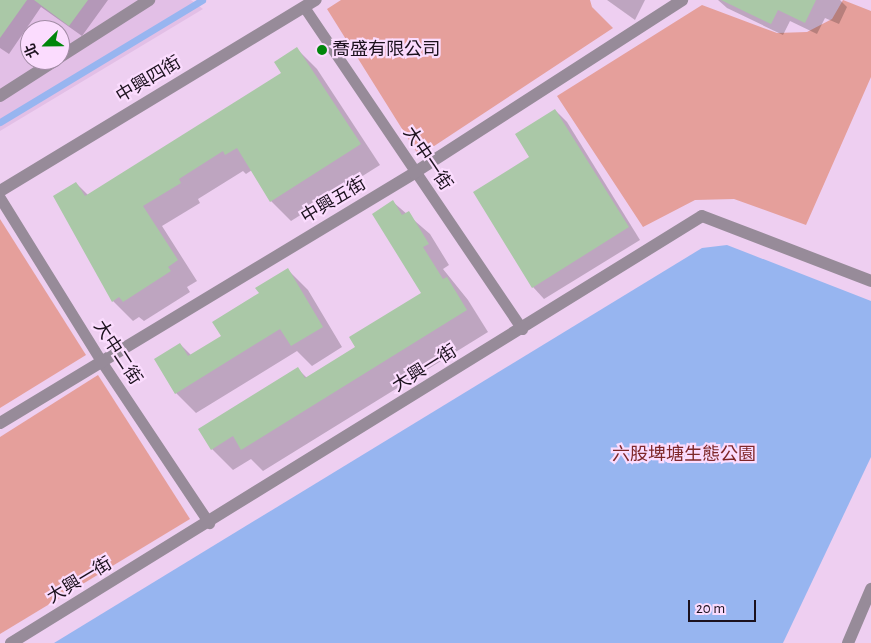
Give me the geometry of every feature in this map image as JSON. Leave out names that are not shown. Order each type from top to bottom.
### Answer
[{"type":"street","points":[[70,51],[148,0]]},
{"type":"street","name":"中興四街","points":[[0,191],[316,0]]},
{"type":"street","name":"中興五街","points":[[0,423],[414,173],[682,0]]},
{"type":"street","points":[[0,96],[40,70]]},
{"type":"street","name":"大興一街","points":[[11,643],[210,523],[702,216],[871,280]]},
{"type":"street","points":[[848,643],[871,589]]},
{"type":"lane","name":"大中一街","points":[[304,7],[414,173],[522,329]]},
{"type":"lane","name":"大中二街","points":[[0,198],[101,361],[210,523]]},
{"type":"shaded area","points":[[0,0],[191,0],[203,9],[0,131]]},
{"type":"shaded area","points":[[341,0],[590,0],[592,7],[613,28],[419,156],[327,9]]},
{"type":"shaded area","points":[[843,0],[871,11],[871,77],[806,225],[734,199],[695,200],[643,227],[557,96],[702,5],[777,33],[807,32],[832,19]]},
{"type":"shaded area","points":[[0,219],[86,355],[0,408]]},
{"type":"shaded area","points":[[98,375],[190,519],[0,634],[0,437]]},
{"type":"water","name":"六股埤塘生態公園","points":[[727,245],[871,301],[871,457],[783,643],[54,643],[702,248]]},
{"type":"building","points":[[0,0],[27,0],[0,38]]},
{"type":"building","points":[[34,0],[88,0],[70,25],[70,20],[61,20]]},
{"type":"building","points":[[721,0],[816,0],[805,23],[778,10],[771,24]]},
{"type":"building","points":[[297,47],[361,144],[270,202],[237,148],[225,155],[223,151],[179,179],[181,183],[143,206],[178,260],[168,267],[171,271],[123,302],[119,297],[112,302],[53,196],[76,182],[85,196],[281,73],[274,62]]},
{"type":"building","points":[[555,109],[629,227],[532,288],[473,192],[529,157],[515,134]]},
{"type":"building","points":[[393,200],[402,215],[409,211],[429,244],[423,247],[443,279],[447,277],[467,310],[241,450],[233,436],[211,450],[198,429],[298,367],[305,378],[355,347],[349,337],[421,293],[372,214]]},
{"type":"building","points":[[288,268],[323,327],[291,346],[280,329],[175,394],[154,359],[180,343],[188,356],[221,336],[212,322],[259,293],[255,288]]},
{"type":"waterway","points":[[0,122],[202,0]]},
{"type":"place","name":"喬盛有限公司","points":[[322,50]]}]
